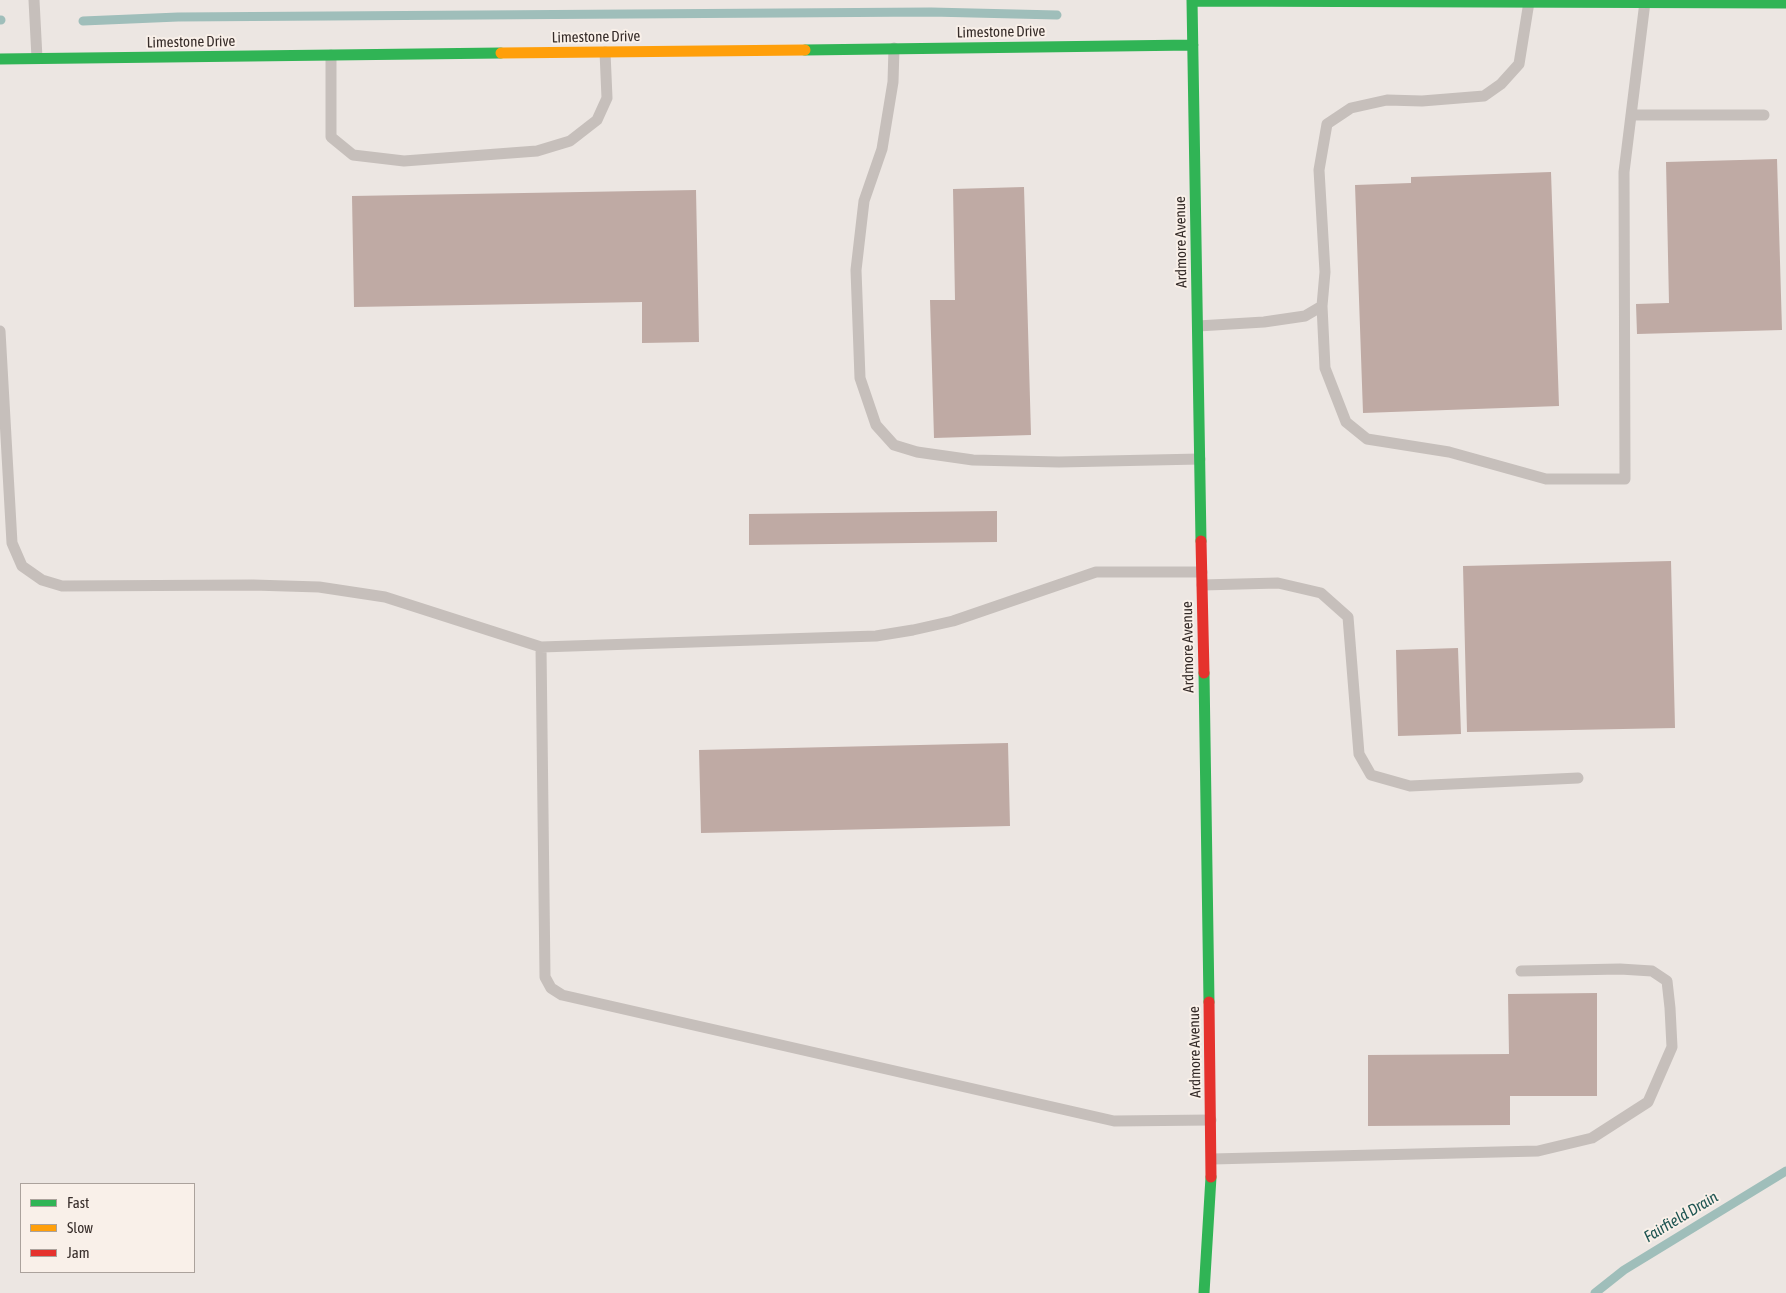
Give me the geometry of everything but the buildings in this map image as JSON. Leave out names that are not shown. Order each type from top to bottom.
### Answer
[{"type":"street","points":[[1192,1],[1786,3]]},
{"type":"street","name":"Ardmore Avenue","points":[[1192,1],[1212,1159],[1204,1293]]},
{"type":"street","name":"Limestone Drive","points":[[0,59],[1193,45]]},
{"type":"lane","points":[[34,0],[36,58]]},
{"type":"lane","points":[[1529,2],[1519,64],[1501,84],[1484,96],[1422,101],[1387,100],[1351,108],[1327,124],[1319,170],[1324,272],[1322,306],[1325,368],[1346,422],[1367,439],[1449,452],[1546,479],[1625,479],[1624,172],[1646,2]]},
{"type":"lane","points":[[894,48],[893,82],[882,149],[864,201],[856,270],[860,378],[876,425],[894,445],[916,452],[973,460],[1059,462],[1200,459]]},
{"type":"lane","points":[[331,55],[331,137],[353,155],[404,161],[537,151],[570,141],[598,120],[607,98],[605,52]]},
{"type":"lane","points":[[1632,115],[1764,115]]},
{"type":"lane","points":[[1198,326],[1264,322],[1305,316],[1322,306]]},
{"type":"lane","points":[[0,332],[12,543],[22,566],[42,580],[62,586],[253,584],[319,587],[385,596],[541,646],[876,636],[953,621],[1096,572],[1202,572]]},
{"type":"lane","points":[[1202,585],[1278,582],[1322,592],[1348,617],[1359,754],[1371,775],[1410,786],[1578,778]]},
{"type":"lane","points":[[541,646],[545,977],[551,988],[562,995],[1114,1121],[1211,1120]]},
{"type":"lane","points":[[1212,1159],[1538,1151],[1592,1138],[1648,1102],[1672,1047],[1667,981],[1652,971],[1620,969],[1521,971]]},
{"type":"waterway","points":[[83,21],[178,17],[931,12],[1057,15]]},
{"type":"waterway","name":"Fairfield Drain","points":[[1595,1293],[1624,1270],[1786,1171]]},
{"type":"traffic: fast","points":[[1192,0],[1201,541]]},
{"type":"traffic: fast","points":[[1192,1],[1786,3]]},
{"type":"traffic: fast","points":[[805,50],[1193,45]]},
{"type":"traffic: fast","points":[[0,59],[501,53]]},
{"type":"traffic: fast","points":[[1204,673],[1209,1002]]},
{"type":"traffic: fast","points":[[1204,1293],[1211,1177]]},
{"type":"traffic: slow","points":[[501,53],[805,50]]},
{"type":"traffic: jam","points":[[1201,541],[1204,673]]},
{"type":"traffic: jam","points":[[1209,1002],[1211,1177]]}]
